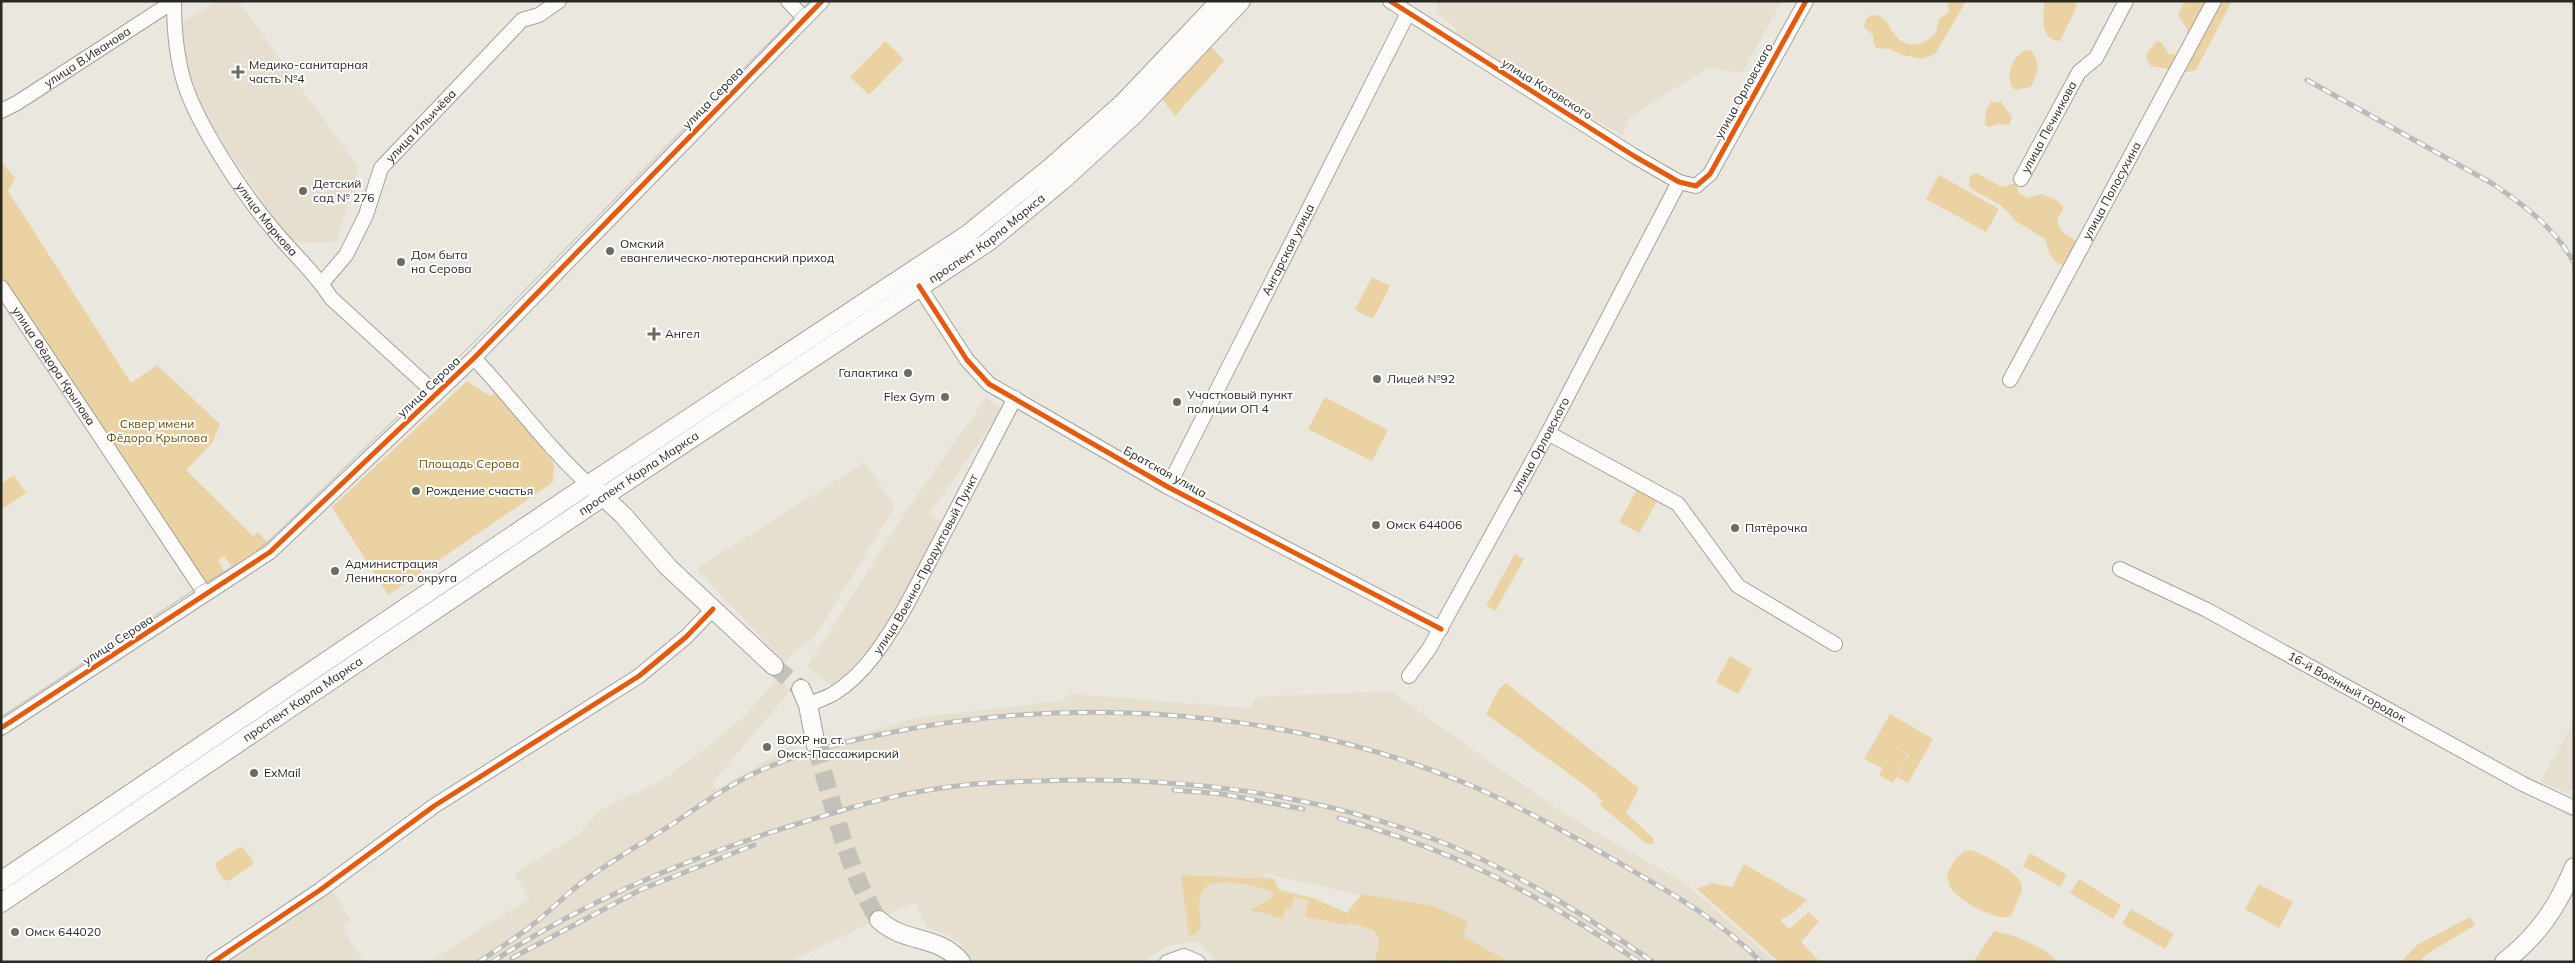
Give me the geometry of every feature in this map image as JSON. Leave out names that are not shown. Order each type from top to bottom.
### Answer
[{"type":"main road","name":"проспект Карла Маркса","points":[[1,903],[590,485],[928,261],[1003,208],[1130,96],[1220,1]]},
{"type":"main road","name":"проспект Карла Маркса","points":[[8,876],[603,497],[988,242],[1062,180],[1158,91],[1241,1]]},
{"type":"main road","points":[[590,485],[623,515],[668,567],[774,666]]},
{"type":"main road","points":[[804,697],[816,746]]},
{"type":"main road","points":[[2504,962],[2525,945],[2548,919],[2574,867]]},
{"type":"main road","points":[[8,876],[26,887]]},
{"type":"main road","points":[[879,920],[890,930],[944,947],[962,962]]},
{"type":"street","name":"улица Маркова","points":[[174,1],[174,31],[185,85],[196,109],[229,168],[270,226],[322,284],[331,298],[436,394]]},
{"type":"street","name":"улица В.Иванова","points":[[1,111],[17,103],[174,1]]},
{"type":"street","name":"улица Ильичёва","points":[[322,284],[346,255],[366,215],[381,168],[522,20],[539,15],[558,1]]},
{"type":"street","points":[[788,1],[805,19]]},
{"type":"street","name":"улица Серова","points":[[1,728],[270,552],[474,358],[822,1]]},
{"type":"street","name":"улица Котовского","points":[[1390,1],[1678,182],[1696,186]]},
{"type":"street","name":"улица Орловского","points":[[1696,186],[1710,174],[1806,1]]},
{"type":"street","name":"улица Печникова","points":[[2021,179],[2079,72],[2096,58],[2126,1]]},
{"type":"street","name":"улица Полосухина","points":[[2010,380],[2214,1]]},
{"type":"street","name":"Ангарская улица","points":[[1168,487],[1408,12]]},
{"type":"street","name":"улица Орловского","points":[[1409,676],[1429,649],[1548,433],[1678,182]]},
{"type":"street","name":"Братская улица","points":[[919,286],[980,376],[989,384],[1168,487],[1440,629]]},
{"type":"street","name":"улица Фёдора Крылова","points":[[1,287],[205,594]]},
{"type":"street","points":[[474,358],[509,395],[573,470],[590,485]]},
{"type":"street","name":"улица Военно-Продуктовый Пункт","points":[[804,697],[833,694],[847,684],[872,658],[910,598],[1015,398]]},
{"type":"street","points":[[1548,433],[1678,504],[1738,586],[1835,644]]},
{"type":"street","name":"16-й Военный городок","points":[[2120,569],[2207,610],[2523,784],[2574,808]]},
{"type":"street","points":[[213,962],[320,890],[434,806],[639,676],[686,637],[713,609]]},
{"type":"street","points":[[1167,962],[1184,956],[1197,961]]},
{"type":"shaded area","points":[[217,1],[238,1],[359,168],[336,242],[301,243],[288,238],[226,148],[191,90],[178,25]]},
{"type":"shaded area","points":[[1438,1],[1782,1],[1742,73],[1709,67],[1630,117],[1622,135],[1597,120],[1595,122],[1454,33],[1456,28],[1436,12]]},
{"type":"shaded area","points":[[986,398],[1002,409],[929,514],[944,524],[880,640],[834,688],[807,667],[907,510]]},
{"type":"shaded area","points":[[865,462],[895,507],[816,635],[784,661],[696,569]]},
{"type":"shaded area","points":[[777,679],[791,690],[712,783],[716,790],[793,745],[798,753],[915,718],[1061,701],[1070,694],[1249,708],[1257,697],[1390,691],[1564,814],[1685,883],[1775,962],[1218,962],[1198,941],[1166,946],[1143,962],[973,962],[961,945],[948,935],[927,927],[915,903],[892,912],[789,962],[429,962],[529,899],[515,874],[580,833],[599,811],[664,779],[746,715]],"holes":[[[1262,873],[1361,895],[1347,913],[1313,898],[1279,890],[1274,879]]]},
{"type":"shaded area","points":[[2574,722],[2574,786],[2569,794],[2540,782]]},
{"type":"shaded area","points":[[331,888],[351,920],[344,926],[344,931],[364,962],[220,962]]},
{"type":"green space","points":[[1949,1],[1966,1],[1935,54],[1922,59],[1902,55],[1890,49],[1876,48],[1873,42],[1873,35],[1864,27],[1866,19],[1872,15],[1878,16],[1886,21],[1900,40],[1909,44],[1919,44],[1928,40],[1936,33],[1939,19],[1950,12],[1947,6]]},
{"type":"green space","points":[[2044,1],[2075,1],[2077,6],[2060,41],[2049,37],[2044,27]]},
{"type":"green space","points":[[2185,1],[2232,1],[2196,70],[2187,72],[2151,66],[2146,58],[2147,53],[2157,41],[2161,42],[2169,54],[2182,55],[2188,31],[2178,14]]},
{"type":"green space","points":[[885,41],[904,59],[869,95],[850,77]]},
{"type":"green space","points":[[1208,43],[1224,61],[1175,116],[1159,95]]},
{"type":"green space","points":[[2025,50],[2030,50],[2034,55],[2037,68],[2031,87],[2016,90],[2010,82],[2011,66]]},
{"type":"green space","points":[[1991,102],[2001,102],[2012,117],[2009,125],[1999,124],[1989,127],[1985,125],[1986,109]]},
{"type":"green space","name":"Сквер имени Фёдора Крылова","points":[[1,161],[15,178],[8,191],[131,383],[157,365],[220,424],[212,443],[186,470],[253,536],[258,532],[268,543],[233,568],[224,556],[218,560],[225,573],[208,584],[202,581],[1,283]]},
{"type":"green space","points":[[1976,173],[2002,187],[2016,183],[2019,193],[2027,198],[2041,194],[2055,199],[2063,206],[2063,211],[2057,218],[2059,225],[2061,230],[2073,238],[2078,245],[2071,260],[2063,265],[2056,261],[2049,251],[2045,239],[2016,221],[2002,206],[1972,189],[1969,185],[1970,176]]},
{"type":"green space","points":[[1939,175],[1999,209],[1986,232],[1926,199]]},
{"type":"green space","points":[[1372,277],[1390,286],[1373,319],[1355,310]]},
{"type":"green space","name":"Площадь Серова","points":[[467,381],[490,396],[496,393],[554,463],[553,482],[388,595],[332,507]]},
{"type":"green space","points":[[1325,397],[1388,430],[1372,461],[1308,429]]},
{"type":"green space","points":[[14,475],[26,493],[1,510],[1,484]]},
{"type":"green space","points":[[1639,486],[1659,498],[1639,533],[1619,522]]},
{"type":"green space","points":[[1515,554],[1524,559],[1495,611],[1486,606]]},
{"type":"green space","points":[[1730,656],[1752,669],[1738,694],[1716,682]]},
{"type":"green space","points":[[1506,683],[1639,788],[1626,813],[1653,838],[1654,844],[1647,844],[1600,805],[1603,801],[1596,796],[1597,794],[1486,714],[1499,689]]},
{"type":"green space","points":[[1890,714],[1933,739],[1908,783],[1897,777],[1909,755],[1895,746],[1908,756],[1893,783],[1879,775],[1894,748],[1882,768],[1864,759]]},
{"type":"green space","points":[[240,847],[243,848],[253,861],[252,865],[228,881],[224,880],[215,866],[216,863]]},
{"type":"green space","points":[[1971,850],[1984,855],[2009,870],[2020,881],[2022,889],[2011,916],[1997,916],[1978,909],[1961,898],[1950,887],[1947,875],[1954,862],[1962,853]]},
{"type":"green space","points":[[2030,853],[2067,875],[2060,887],[2023,866]]},
{"type":"green space","points":[[1744,864],[1807,900],[1792,914],[1780,920],[1789,929],[1809,912],[1819,921],[1801,942],[1820,962],[1779,962],[1697,889],[1712,883],[1732,887]]},
{"type":"green space","points":[[1181,875],[1274,879],[1279,890],[1313,898],[1347,913],[1362,894],[1434,906],[1468,922],[1463,936],[1504,959],[1503,962],[1459,962],[1453,959],[1445,962],[1374,962],[1379,938],[1373,930],[1349,923],[1348,926],[1305,916],[1309,901],[1294,897],[1291,909],[1285,908],[1283,919],[1251,910],[1272,897],[1273,892],[1258,887],[1225,882],[1215,883],[1203,890],[1199,904],[1201,928],[1196,934],[1189,935]]},
{"type":"green space","points":[[2079,879],[2121,905],[2113,919],[2070,893]]},
{"type":"green space","points":[[2259,884],[2293,902],[2279,928],[2245,909]]},
{"type":"green space","points":[[2131,909],[2174,934],[2165,949],[2122,924]]},
{"type":"green space","points":[[2470,917],[2475,925],[2427,954],[2419,962],[2401,962],[2417,945]]},
{"type":"green space","points":[[1994,931],[2037,946],[2057,962],[1973,962]]},
{"type":"tunnel","points":[[774,666],[801,689]]},
{"type":"tunnel","points":[[816,746],[850,859],[868,902],[879,920]]},
{"type":"tram line","points":[[1,717],[200,586],[250,556],[271,539],[457,359],[810,1]]},
{"type":"railway","points":[[2307,80],[2493,184],[2528,209],[2549,229],[2574,263]]},
{"type":"railway","points":[[479,962],[525,931],[574,889],[604,867],[722,791],[743,779],[781,762],[857,740],[960,721],[1034,714],[1109,713],[1184,716],[1258,726],[1332,740],[1403,760],[1472,786],[1563,831],[1673,895],[1728,932],[1761,962]]},
{"type":"railway","points":[[492,962],[564,919],[640,882],[717,851],[831,814],[900,795],[948,787],[1000,782],[1093,780],[1198,785],[1250,792],[1354,813],[1404,829],[1454,847],[1506,871],[1581,914],[1653,962]]},
{"type":"railway","points":[[1174,790],[1222,794],[1303,809]]},
{"type":"railway","points":[[1339,818],[1420,845],[1495,877],[1532,895],[1639,962]]},
{"type":"railway","points":[[512,958],[642,889],[754,845]]},
{"type":"cycle path","points":[[1,728],[270,552],[474,358],[822,1]]},
{"type":"cycle path","points":[[1390,1],[1634,156],[1679,182],[1696,186],[1710,174],[1806,1]]},
{"type":"cycle path","points":[[919,286],[967,360],[989,384],[1168,487],[1441,629]]},
{"type":"cycle path","points":[[213,962],[320,890],[434,806],[639,676],[686,637],[713,609]]},
{"type":"place","name":"Медико-санитарная часть №4","points":[[238,72]]},
{"type":"place","name":"Детский сад № 276","points":[[303,191]]},
{"type":"place","name":"Омский евангелическо-лютеранский приход","points":[[610,251]]},
{"type":"place","name":"Дом быта на Серова","points":[[401,262]]},
{"type":"place","name":"Ангел","points":[[654,334]]},
{"type":"place","name":"Галактика","points":[[908,373]]},
{"type":"place","name":"Лицей №92","points":[[1377,379]]},
{"type":"place","name":"Flex Gym","points":[[945,397]]},
{"type":"place","name":"Участковый пункт полиции ОП 4","points":[[1177,402]]},
{"type":"place","name":"Рождение счастья","points":[[416,491]]},
{"type":"place","name":"Омск 644006","points":[[1376,525]]},
{"type":"place","name":"Пятёрочка","points":[[1735,528]]},
{"type":"place","name":"Администрация Ленинского округа","points":[[335,571]]},
{"type":"place","name":"ВОХР на ст. Омск-Пассажирский","points":[[767,747]]},
{"type":"place","name":"ExMail","points":[[254,773]]},
{"type":"place","name":"Омск 644020","points":[[15,932]]}]
